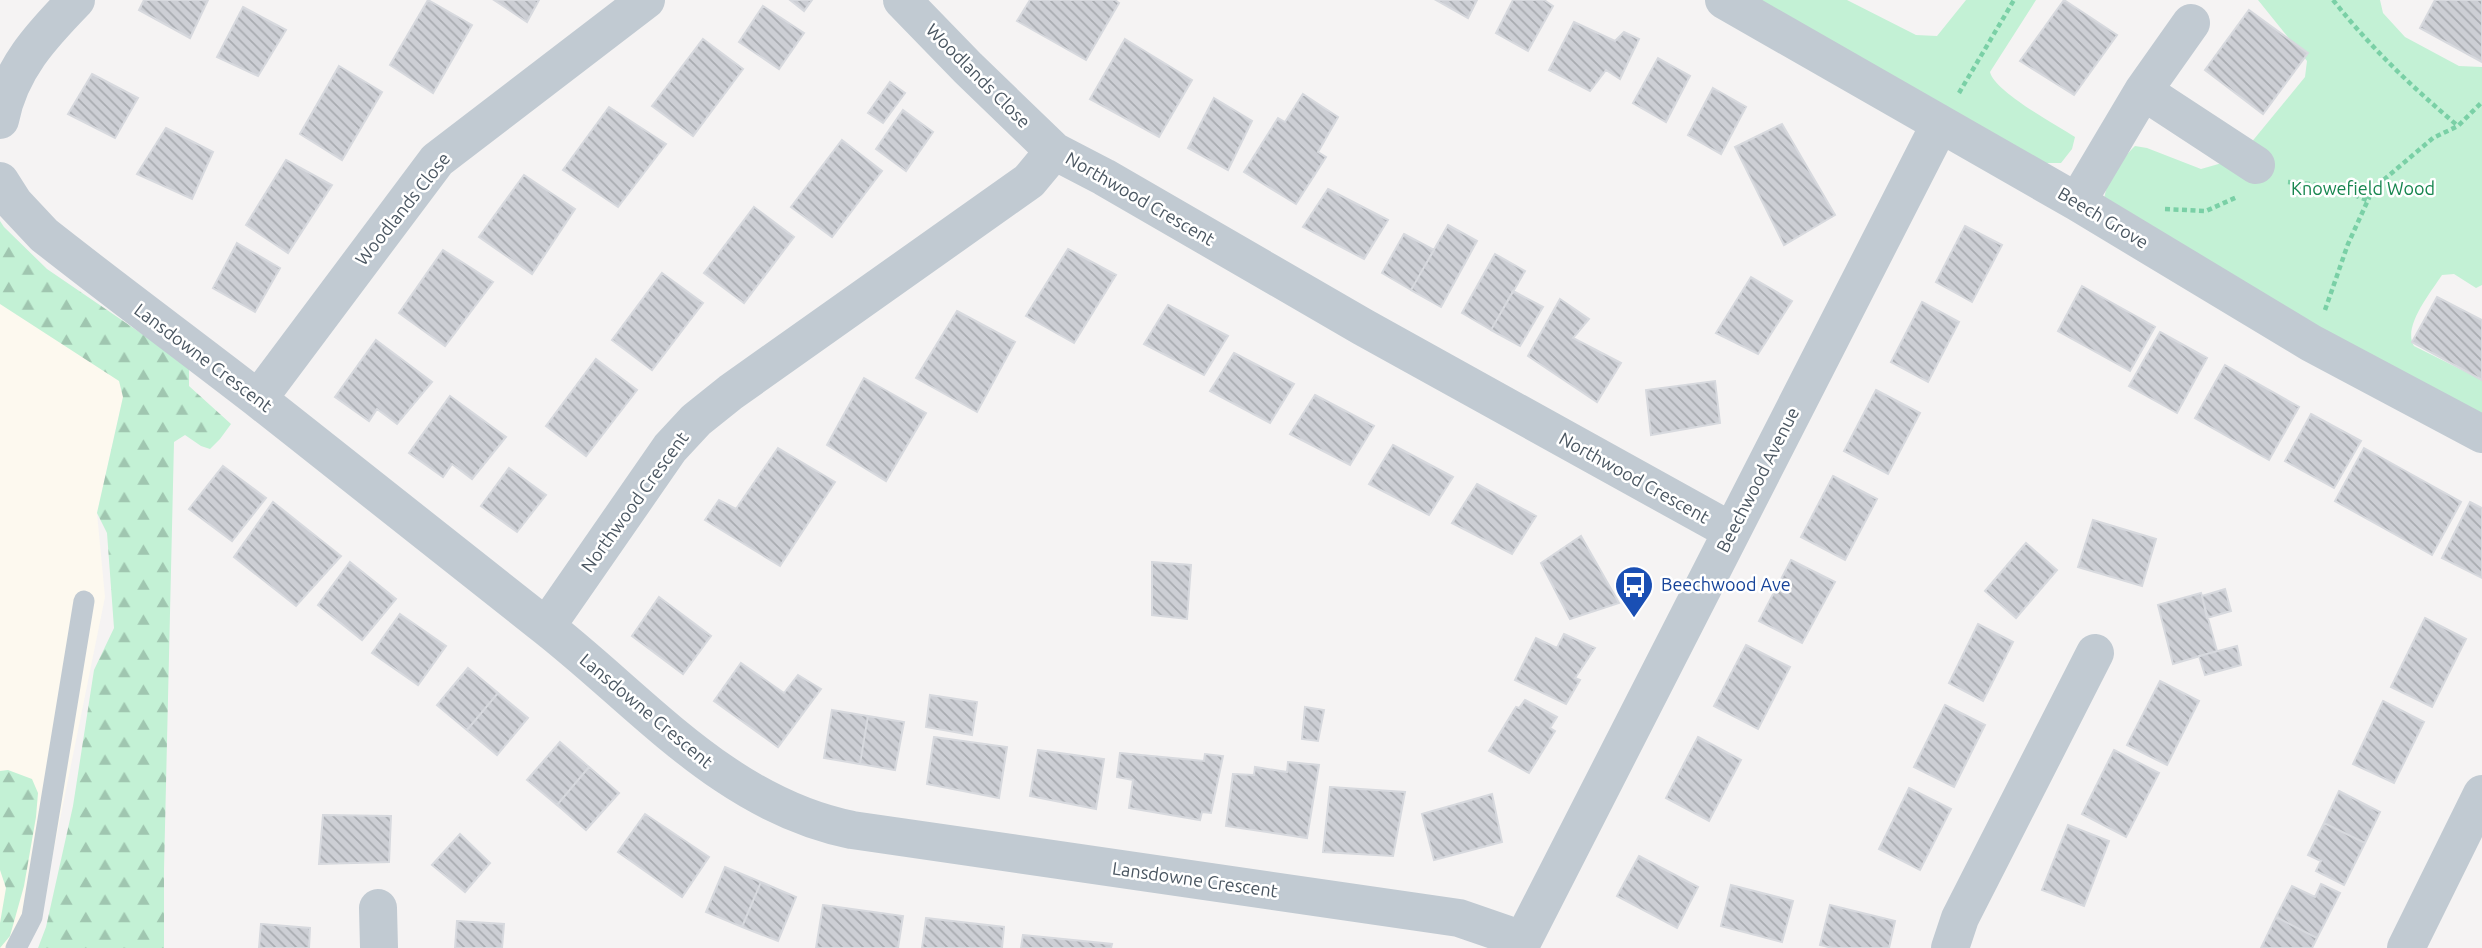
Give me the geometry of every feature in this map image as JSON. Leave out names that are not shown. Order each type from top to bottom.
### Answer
[{"type":"street","points":[[0,120],[5,96],[36,41],[75,0]]},
{"type":"street","name":"Woodlands Close","points":[[258,399],[437,160],[646,0]]},
{"type":"street","name":"Woodlands Close","points":[[902,0],[1054,151]]},
{"type":"street","name":"Beech Grove","points":[[1724,0],[2077,202],[2311,343],[2482,434]]},
{"type":"street","points":[[2077,202],[2143,91],[2191,23]]},
{"type":"street","points":[[2143,91],[2256,165]]},
{"type":"street","name":"Beechwood Avenue","points":[[1521,944],[1940,124]]},
{"type":"street","name":"Northwood Crescent","points":[[546,627],[670,448],[696,420],[731,392],[1029,181],[1054,151],[1363,327],[1731,531]]},
{"type":"street","name":"Lansdowne Crescent","points":[[0,181],[14,203],[44,235],[258,399],[546,627],[699,759],[758,796],[818,823],[1009,854],[1458,918],[1521,944]]},
{"type":"street","points":[[1951,948],[1960,918],[2095,653]]},
{"type":"street","points":[[2406,948],[2482,794]]},
{"type":"street","points":[[378,908],[379,948]]},
{"type":"lane","points":[[16,948],[32,917],[84,601]]},
{"type":"path","points":[[1940,124],[2014,0]]},
{"type":"path","points":[[2333,0],[2403,79],[2458,126]]},
{"type":"path","points":[[2311,343],[2372,189],[2433,138],[2458,126],[2482,102]]},
{"type":"shaded area","points":[[0,301],[120,381],[123,397],[97,513],[105,597],[39,923],[27,948],[0,948]]},
{"type":"green space","points":[[1743,0],[1847,0],[1916,35],[1937,36],[1966,0],[2036,0],[1990,72],[1994,80],[2014,98],[2075,137],[2072,149],[2061,163],[2045,163]]},
{"type":"green space","name":"Knowefield Wood","points":[[2258,0],[2380,0],[2383,13],[2405,37],[2459,66],[2482,67],[2482,285],[2476,288],[2454,274],[2442,275],[2419,310],[2411,338],[2414,346],[2482,380],[2482,422],[2104,201],[2115,171],[2135,146],[2201,169],[2222,163],[2250,144],[2305,77],[2307,61]]},
{"type":"green space","points":[[0,221],[47,269],[189,366],[189,386],[231,424],[210,449],[185,435],[174,442],[164,948],[38,948],[46,927],[73,806],[94,670],[114,628],[107,533],[97,513],[123,397],[119,381],[0,304]]},
{"type":"green space","points":[[8,770],[32,779],[38,793],[24,886],[10,936],[0,948],[0,923],[6,888],[0,870],[0,771]]},
{"type":"building","points":[[144,0],[208,0],[190,38],[139,10]]},
{"type":"building","points":[[428,0],[472,25],[433,93],[390,65]]},
{"type":"building","points":[[494,0],[539,0],[527,22]]},
{"type":"building","points":[[790,0],[812,0],[804,11]]},
{"type":"building","points":[[1030,0],[1115,0],[1119,3],[1086,60],[1017,21]]},
{"type":"building","points":[[1436,0],[1477,0],[1468,18]]},
{"type":"building","points":[[1513,0],[1544,0],[1553,6],[1528,51],[1496,33]]},
{"type":"building","points":[[2064,0],[2117,35],[2074,95],[2020,61]]},
{"type":"building","points":[[2435,0],[2482,0],[2482,62],[2420,28]]},
{"type":"building","points":[[763,6],[804,33],[779,69],[739,42]]},
{"type":"building","points":[[243,7],[286,30],[258,76],[217,57]]},
{"type":"building","points":[[2249,10],[2308,53],[2263,114],[2205,70]]},
{"type":"building","points":[[1574,22],[1615,41],[1624,32],[1639,39],[1620,79],[1606,70],[1590,91],[1549,70]]},
{"type":"building","points":[[703,39],[743,69],[693,136],[652,106]]},
{"type":"building","points":[[1125,39],[1192,80],[1159,137],[1090,99]]},
{"type":"building","points":[[1658,58],[1690,76],[1666,122],[1633,103]]},
{"type":"building","points":[[339,66],[382,92],[342,160],[300,134]]},
{"type":"building","points":[[92,74],[138,98],[115,138],[68,114]]},
{"type":"building","points":[[890,82],[905,93],[883,123],[868,113]]},
{"type":"building","points":[[1713,88],[1746,107],[1721,154],[1688,135]]},
{"type":"building","points":[[1303,94],[1338,117],[1318,152],[1326,157],[1296,204],[1244,172],[1278,118],[1285,122]]},
{"type":"building","points":[[1214,98],[1252,121],[1228,170],[1188,148]]},
{"type":"building","points":[[609,107],[666,144],[618,207],[563,170]]},
{"type":"building","points":[[903,110],[933,132],[906,171],[876,149]]},
{"type":"building","points":[[1782,124],[1835,215],[1784,245],[1735,147]]},
{"type":"building","points":[[166,128],[213,152],[192,199],[137,174]]},
{"type":"building","points":[[842,140],[882,171],[832,237],[791,207]]},
{"type":"building","points":[[286,160],[332,185],[288,253],[246,225]]},
{"type":"building","points":[[524,175],[575,209],[532,274],[479,237]]},
{"type":"building","points":[[1328,189],[1388,220],[1364,259],[1303,227]]},
{"type":"building","points":[[754,207],[794,237],[744,303],[704,273]]},
{"type":"building","points":[[1448,225],[1477,241],[1441,307],[1411,290]]},
{"type":"building","points":[[1965,226],[2002,245],[1972,302],[1936,282]]},
{"type":"building","points":[[1404,234],[1434,250],[1411,290],[1382,273]]},
{"type":"building","points":[[237,243],[280,268],[255,312],[213,288]]},
{"type":"building","points":[[1068,249],[1116,275],[1074,343],[1026,316]]},
{"type":"building","points":[[443,250],[493,282],[445,346],[399,313]]},
{"type":"building","points":[[1495,254],[1525,271],[1491,330],[1462,313]]},
{"type":"building","points":[[662,273],[703,303],[652,370],[612,340]]},
{"type":"building","points":[[1751,277],[1792,301],[1758,354],[1716,333]]},
{"type":"building","points":[[2082,286],[2155,327],[2130,371],[2058,331]]},
{"type":"building","points":[[1513,291],[1543,307],[1520,346],[1491,330]]},
{"type":"building","points":[[2437,297],[2482,320],[2482,380],[2412,342]]},
{"type":"building","points":[[1560,299],[1589,319],[1573,338],[1621,363],[1597,402],[1528,356]]},
{"type":"building","points":[[1922,302],[1959,322],[1928,382],[1891,362]]},
{"type":"building","points":[[1168,305],[1228,336],[1204,375],[1144,344]]},
{"type":"building","points":[[957,311],[1015,342],[977,412],[916,378]]},
{"type":"building","points":[[2160,332],[2207,358],[2177,413],[2129,386]]},
{"type":"building","points":[[376,340],[432,382],[397,424],[377,409],[369,421],[335,397]]},
{"type":"building","points":[[1234,353],[1294,384],[1270,423],[1210,391]]},
{"type":"building","points":[[596,359],[637,390],[586,456],[546,426]]},
{"type":"building","points":[[2225,365],[2299,407],[2269,460],[2195,418]]},
{"type":"building","points":[[864,378],[926,413],[886,481],[827,445]]},
{"type":"building","points":[[1715,381],[1720,423],[1651,435],[1646,390]]},
{"type":"building","points":[[1876,390],[1920,413],[1888,474],[1844,451]]},
{"type":"building","points":[[1315,395],[1374,426],[1350,465],[1290,434]]},
{"type":"building","points":[[450,396],[506,437],[472,479],[452,464],[443,477],[409,453]]},
{"type":"building","points":[[2311,414],[2361,441],[2334,488],[2285,461]]},
{"type":"building","points":[[1393,445],[1453,477],[1429,515],[1369,484]]},
{"type":"building","points":[[778,448],[835,482],[780,566],[705,520],[719,500],[736,509]]},
{"type":"building","points":[[2364,448],[2461,502],[2432,555],[2335,501]]},
{"type":"building","points":[[223,466],[266,498],[232,541],[189,509]]},
{"type":"building","points":[[509,468],[546,495],[517,532],[481,506]]},
{"type":"building","points":[[1833,476],[1877,499],[1845,560],[1801,537]]},
{"type":"building","points":[[1477,484],[1536,516],[1512,554],[1452,523]]},
{"type":"building","points":[[273,502],[341,556],[296,606],[234,557]]},
{"type":"building","points":[[2470,502],[2482,508],[2482,578],[2442,558]]},
{"type":"building","points":[[2093,520],[2156,539],[2142,586],[2078,567]]},
{"type":"building","points":[[1581,536],[1619,603],[1570,619],[1541,563]]},
{"type":"building","points":[[2026,543],[2057,570],[2016,618],[1985,591]]},
{"type":"building","points":[[1791,560],[1835,582],[1802,643],[1759,621]]},
{"type":"building","points":[[350,562],[396,599],[362,640],[318,605]]},
{"type":"building","points":[[1152,562],[1191,565],[1187,619],[1152,615]]},
{"type":"building","points":[[2225,589],[2231,611],[2207,618],[2202,596]]},
{"type":"building","points":[[2201,593],[2217,651],[2173,664],[2158,605]]},
{"type":"building","points":[[659,597],[711,636],[683,674],[632,636]]},
{"type":"building","points":[[400,614],[446,646],[418,685],[372,653]]},
{"type":"building","points":[[2425,618],[2466,639],[2432,707],[2391,687]]},
{"type":"building","points":[[1978,624],[2013,642],[1983,701],[1949,683]]},
{"type":"building","points":[[1564,634],[1595,648],[1575,678],[1580,680],[1566,704],[1515,680],[1536,638],[1557,648]]},
{"type":"building","points":[[1746,645],[1790,667],[1758,729],[1714,706]]},
{"type":"building","points":[[2237,646],[2241,665],[2205,675],[2199,656]]},
{"type":"building","points":[[741,663],[784,693],[798,675],[821,689],[778,747],[714,701]]},
{"type":"building","points":[[468,668],[498,693],[467,730],[437,705]]},
{"type":"building","points":[[2160,681],[2199,701],[2167,765],[2127,745]]},
{"type":"building","points":[[498,693],[528,718],[497,755],[467,730]]},
{"type":"building","points":[[930,695],[977,702],[972,735],[926,727]]},
{"type":"building","points":[[1525,700],[1557,717],[1550,728],[1555,731],[1529,773],[1489,751],[1516,707],[1519,708]]},
{"type":"building","points":[[2383,701],[2424,722],[2394,783],[2353,764]]},
{"type":"building","points":[[1945,705],[1985,725],[1954,787],[1914,767]]},
{"type":"building","points":[[1305,707],[1324,710],[1318,741],[1302,739]]},
{"type":"building","points":[[832,710],[868,716],[860,764],[824,758]]},
{"type":"building","points":[[868,716],[904,722],[895,770],[860,764]]},
{"type":"building","points":[[934,737],[1007,747],[999,798],[927,784]]},
{"type":"building","points":[[1698,737],[1741,760],[1709,821],[1666,798]]},
{"type":"building","points":[[560,742],[589,767],[557,805],[527,780]]},
{"type":"building","points":[[1038,750],[1104,759],[1096,809],[1030,796]]},
{"type":"building","points":[[2114,750],[2159,773],[2126,837],[2082,814]]},
{"type":"building","points":[[1120,753],[1204,761],[1205,754],[1223,756],[1211,813],[1202,812],[1200,820],[1129,808],[1133,780],[1117,777]]},
{"type":"building","points":[[1288,762],[1319,765],[1307,838],[1226,826],[1233,774],[1254,775],[1255,767],[1287,772]]},
{"type":"building","points":[[589,767],[619,793],[586,830],[557,805]]},
{"type":"building","points":[[1330,787],[1405,792],[1393,856],[1323,852]]},
{"type":"building","points":[[1909,788],[1951,809],[1920,870],[1879,849]]},
{"type":"building","points":[[2339,791],[2380,812],[2365,843],[2324,823]]},
{"type":"building","points":[[1492,794],[1502,842],[1434,860],[1422,814]]},
{"type":"building","points":[[645,814],[709,857],[682,897],[618,852]]},
{"type":"building","points":[[323,815],[391,816],[389,862],[319,864]]},
{"type":"building","points":[[2324,823],[2365,843],[2344,885],[2316,871],[2321,861],[2308,855]]},
{"type":"building","points":[[2068,825],[2109,841],[2084,906],[2042,890]]},
{"type":"building","points":[[460,834],[490,863],[465,892],[432,865]]},
{"type":"building","points":[[1639,856],[1698,887],[1677,928],[1617,896]]},
{"type":"building","points":[[725,867],[761,882],[742,927],[706,912]]},
{"type":"building","points":[[761,882],[796,897],[778,941],[742,927]]},
{"type":"building","points":[[2321,884],[2340,893],[2317,938],[2276,917],[2292,886],[2315,897]]},
{"type":"building","points":[[1731,885],[1793,901],[1782,942],[1721,926]]},
{"type":"building","points":[[823,905],[903,916],[898,948],[816,948]]},
{"type":"building","points":[[1830,905],[1895,921],[1889,948],[1833,948],[1820,945]]},
{"type":"building","points":[[2276,917],[2317,938],[2312,948],[2261,948]]},
{"type":"building","points":[[926,918],[1004,927],[1002,948],[922,948]]},
{"type":"building","points":[[457,921],[504,924],[502,948],[455,948]]},
{"type":"building","points":[[261,924],[310,928],[309,948],[259,948]]},
{"type":"building","points":[[1023,935],[1112,944],[1111,948],[1021,948]]},
{"type":"place","name":"Beechwood Ave","points":[[1634,619]]}]
